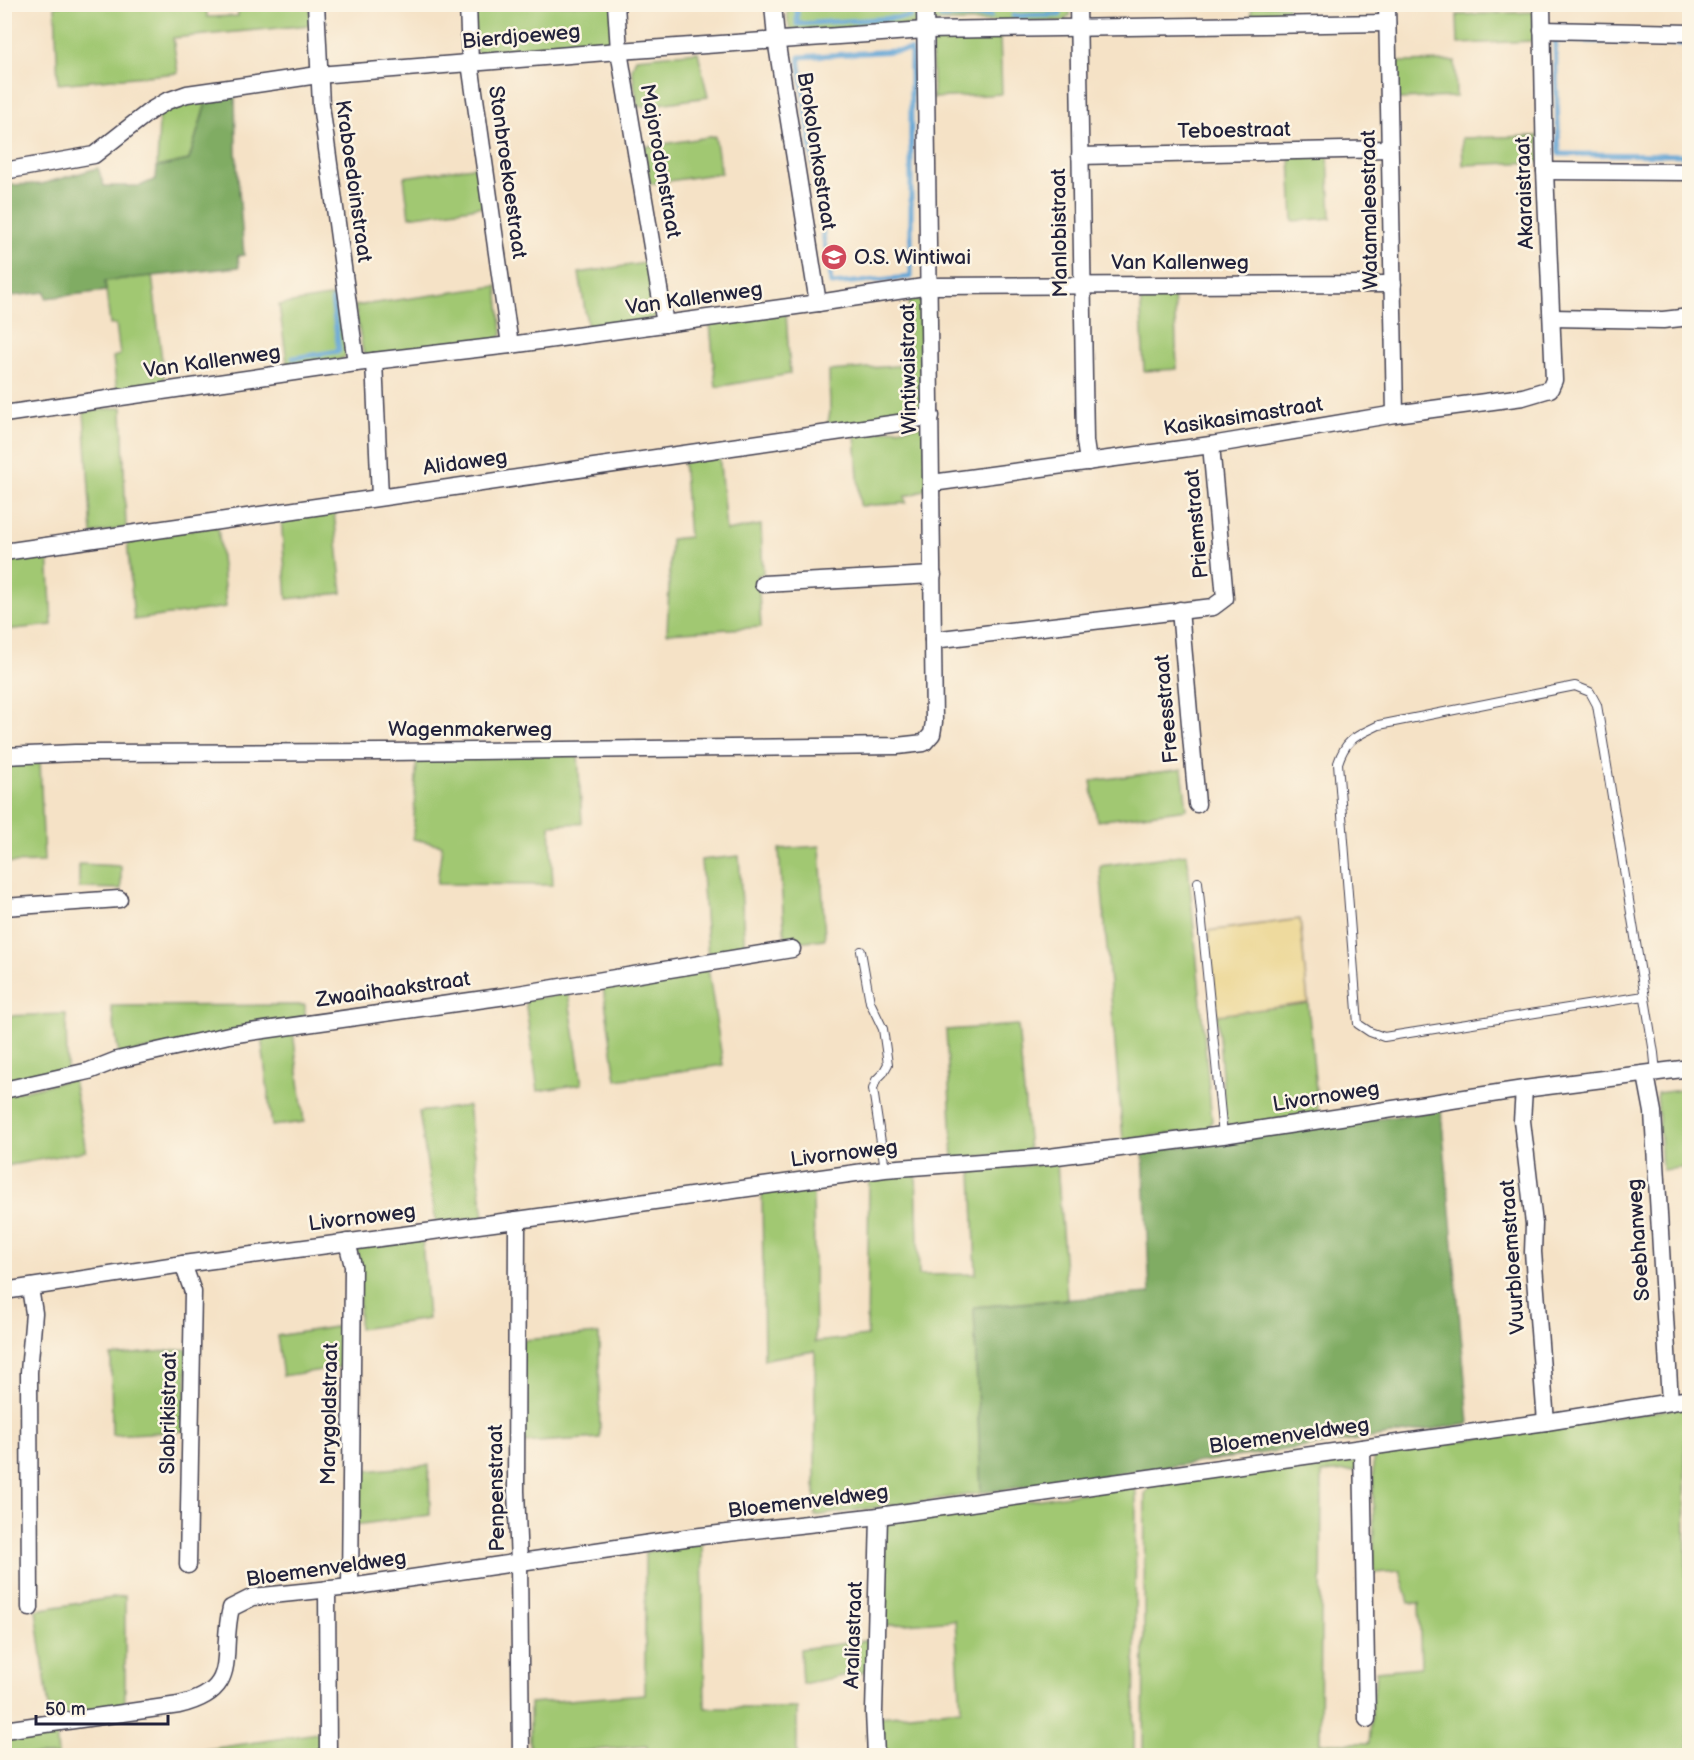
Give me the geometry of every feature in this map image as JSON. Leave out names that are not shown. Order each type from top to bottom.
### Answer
[{"type":"street","name":"Kraboedoinstraat","points":[[316,4],[321,105],[356,363]]},
{"type":"street","name":"Stonbroekoestraat","points":[[468,4],[470,63],[510,345]]},
{"type":"street","name":"Majorodonstraat","points":[[616,4],[619,51],[665,324]]},
{"type":"street","name":"Brokolonkostraat","points":[[773,4],[818,303]]},
{"type":"street","name":"Wintiwaistraat","points":[[925,4],[933,575],[934,722],[932,734]]},
{"type":"street","name":"Manlobistraat","points":[[1078,4],[1081,285],[1085,441],[1088,462]]},
{"type":"street","name":"Watamaleostraat","points":[[1387,4],[1395,414]]},
{"type":"street","name":"Akaraistraat","points":[[1542,4],[1545,171],[1554,380]]},
{"type":"street","name":"Bierdjoeweg","points":[[4,171],[94,155],[150,111],[167,101],[187,94],[318,75],[777,39],[926,30],[1387,23]]},
{"type":"street","points":[[1542,30],[1689,33]]},
{"type":"street","name":"Teboestraat","points":[[1080,156],[1389,149]]},
{"type":"street","points":[[1545,171],[1689,172]]},
{"type":"street","name":"Van Kallenweg","points":[[4,414],[356,363],[510,345],[930,286],[1393,284]]},
{"type":"street","points":[[1552,318],[1663,320],[1689,317]]},
{"type":"street","points":[[374,361],[380,497]]},
{"type":"street","name":"Kasikasimastraat","points":[[932,483],[1211,445],[1395,414],[1538,394],[1550,389],[1554,380]]},
{"type":"street","name":"Alidaweg","points":[[4,552],[663,458],[898,423],[931,416]]},
{"type":"street","name":"Priemstraat","points":[[1180,610],[1213,607],[1225,598],[1211,445]]},
{"type":"street","points":[[763,584],[933,575]]},
{"type":"street","points":[[933,640],[1180,610]]},
{"type":"street","name":"Freesstraat","points":[[1180,610],[1197,804]]},
{"type":"street","name":"Wagenmakerweg","points":[[4,756],[75,753],[885,747],[924,743],[932,734]]},
{"type":"street","points":[[4,907],[119,899]]},
{"type":"street","name":"Zwaaihaakstraat","points":[[4,1090],[89,1071],[117,1060],[229,1035],[506,996],[792,949]]},
{"type":"street","name":"Livornoweg","points":[[4,1291],[183,1264],[517,1221],[885,1169],[1049,1157],[1223,1135],[1524,1089],[1689,1068]]},
{"type":"street","name":"Soebhanweg","points":[[1651,1074],[1670,1402]]},
{"type":"street","name":"Vuurbloemstraat","points":[[1524,1089],[1522,1121],[1534,1224],[1533,1252],[1546,1422]]},
{"type":"street","name":"Penpenstraat","points":[[517,1221],[516,1491],[521,1755]]},
{"type":"street","name":"Marygoldstraat","points":[[347,1242],[353,1266],[350,1587]]},
{"type":"street","name":"Slabrikistraat","points":[[183,1264],[193,1293],[188,1565]]},
{"type":"street","points":[[30,1288],[34,1313],[29,1371],[30,1608]]},
{"type":"street","name":"Bloemenveldweg","points":[[4,1730],[179,1706],[212,1693],[226,1664],[228,1619],[231,1608],[253,1597],[350,1587],[693,1537],[879,1516],[1546,1422],[1689,1399]]},
{"type":"street","points":[[1362,1448],[1367,1719]]},
{"type":"street","name":"Araliastraat","points":[[876,1755],[874,1712],[879,1516]]},
{"type":"street","points":[[327,1589],[328,1755]]},
{"type":"lane","points":[[1644,996],[1384,1036],[1370,1032],[1358,1024],[1338,763],[1343,747],[1379,724],[1575,686],[1590,692],[1597,705],[1644,996],[1651,1074]]},
{"type":"lane","points":[[1198,882],[1223,1135]]},
{"type":"lane","points":[[861,951],[870,1002],[883,1029],[888,1064],[876,1080],[873,1089],[885,1169]]},
{"type":"green space","points":[[1071,4],[1070,15],[1064,21],[932,22],[931,5]]},
{"type":"green space","points":[[55,5],[207,5],[207,17],[238,16],[237,5],[310,5],[310,25],[173,38],[178,73],[58,84]]},
{"type":"green space","points":[[474,5],[619,5],[613,46],[479,55],[476,51]]},
{"type":"green space","points":[[787,5],[920,5],[920,17],[916,25],[792,32],[788,23]]},
{"type":"green space","points":[[1251,5],[1288,5],[1288,18],[1252,18]]},
{"type":"green space","points":[[1534,12],[1535,41],[1458,44],[1457,15]]},
{"type":"green space","points":[[1000,37],[1002,94],[933,98],[932,43],[935,40]]},
{"type":"green space","points":[[698,52],[708,97],[638,107],[632,69],[636,58]]},
{"type":"green space","points":[[1455,61],[1456,97],[1398,99],[1397,62]]},
{"type":"green space","points":[[235,90],[236,151],[244,255],[238,256],[239,267],[105,281],[106,291],[46,298],[45,292],[5,297],[4,185],[42,184],[98,168],[104,186],[140,186],[156,179],[157,167],[189,160],[209,93]]},
{"type":"green space","points":[[209,93],[189,160],[157,167],[159,121],[157,114],[178,100]]},
{"type":"green space","points":[[715,136],[721,173],[650,184],[644,147]]},
{"type":"green space","points":[[1538,136],[1539,162],[1463,165],[1462,138]]},
{"type":"green space","points":[[1328,155],[1331,218],[1293,221],[1290,156]]},
{"type":"green space","points":[[479,166],[485,206],[409,217],[404,177]]},
{"type":"green space","points":[[651,262],[657,314],[652,319],[588,329],[579,273]]},
{"type":"green space","points":[[152,275],[165,386],[117,393],[113,357],[120,355],[116,324],[110,325],[105,281]]},
{"type":"green space","points":[[497,286],[502,334],[498,339],[367,356],[363,352],[355,306]]},
{"type":"green space","points":[[1174,290],[1177,369],[1144,371],[1140,291]]},
{"type":"green space","points":[[340,295],[347,354],[342,359],[288,369],[279,305]]},
{"type":"green space","points":[[909,295],[922,302],[926,399],[922,414],[827,426],[830,413],[829,371],[909,365]]},
{"type":"green space","points":[[786,313],[790,374],[716,387],[710,324]]},
{"type":"green space","points":[[122,407],[126,528],[92,534],[84,412]]},
{"type":"green space","points":[[920,426],[925,431],[927,488],[905,496],[906,503],[860,506],[855,434]]},
{"type":"green space","points":[[719,453],[726,531],[761,525],[763,574],[758,575],[761,627],[667,633],[671,539],[689,537],[683,459]]},
{"type":"green space","points":[[334,512],[342,593],[287,599],[281,518]]},
{"type":"green space","points":[[218,526],[226,607],[134,620],[127,539]]},
{"type":"green space","points":[[48,552],[52,625],[5,630],[5,559]]},
{"type":"green space","points":[[578,754],[582,823],[550,825],[553,885],[437,884],[442,845],[413,839],[417,755]]},
{"type":"green space","points":[[40,760],[44,862],[6,863],[4,762]]},
{"type":"green space","points":[[1182,769],[1187,809],[1097,821],[1091,781]]},
{"type":"green space","points":[[820,846],[825,939],[785,943],[779,849]]},
{"type":"green space","points":[[1187,854],[1212,1121],[1208,1129],[1123,1140],[1100,866]]},
{"type":"green space","points":[[739,856],[745,951],[708,957],[701,860]]},
{"type":"green space","points":[[79,864],[121,866],[121,889],[79,888]]},
{"type":"green space","points":[[708,968],[723,1065],[616,1080],[603,986]]},
{"type":"green space","points":[[568,993],[582,1084],[538,1091],[525,1000]]},
{"type":"green space","points":[[1308,1003],[1318,1113],[1228,1125],[1217,1015]]},
{"type":"green space","points":[[305,1005],[305,1019],[119,1055],[111,1006]]},
{"type":"green space","points":[[66,1014],[67,1071],[5,1084],[4,1016]]},
{"type":"green space","points":[[1018,1025],[1029,1151],[953,1159],[946,1030]]},
{"type":"green space","points":[[293,1031],[304,1122],[272,1126],[261,1035]]},
{"type":"green space","points":[[73,1079],[86,1151],[5,1166],[4,1095]]},
{"type":"green space","points":[[1689,1089],[1689,1167],[1662,1170],[1657,1093]]},
{"type":"green space","points":[[468,1106],[484,1217],[436,1223],[419,1112]]},
{"type":"green space","points":[[1441,1110],[1469,1424],[981,1493],[974,1307],[1150,1293],[1143,1152]]},
{"type":"green space","points":[[1057,1163],[1067,1299],[974,1307],[981,1493],[815,1516],[815,1351],[764,1359],[762,1192],[813,1185],[815,1342],[867,1336],[869,1177],[916,1172],[919,1275],[976,1274],[972,1170]]},
{"type":"green space","points":[[422,1239],[428,1319],[359,1329],[360,1260],[356,1248]]},
{"type":"green space","points":[[348,1325],[347,1366],[283,1376],[277,1336]]},
{"type":"green space","points":[[599,1334],[600,1438],[521,1443],[522,1340]]},
{"type":"green space","points":[[187,1349],[186,1431],[112,1435],[111,1356]]},
{"type":"green space","points":[[1685,1407],[1686,1576],[1690,1577],[1690,1721],[1687,1722],[1689,1755],[1143,1756],[1145,1493],[1154,1484],[1358,1456],[1359,1470],[1322,1473],[1320,1743],[1369,1743],[1376,1671],[1421,1667],[1419,1603],[1409,1603],[1400,1571],[1374,1573],[1373,1457],[1376,1454]]},
{"type":"green space","points":[[429,1465],[430,1515],[355,1525],[355,1472]]},
{"type":"green space","points":[[1129,1486],[1134,1488],[1136,1493],[1134,1755],[963,1756],[963,1751],[881,1755],[879,1717],[961,1709],[955,1620],[881,1626],[887,1526],[893,1521]]},
{"type":"green space","points":[[702,1543],[705,1708],[797,1708],[797,1755],[647,1755],[647,1746],[530,1755],[530,1703],[645,1694],[645,1552]]},
{"type":"green space","points":[[125,1596],[125,1705],[50,1717],[36,1610]]},
{"type":"green space","points":[[869,1640],[868,1671],[802,1684],[800,1649]]},
{"type":"green space","points":[[56,1731],[58,1755],[5,1755],[4,1738]]},
{"type":"green space","points":[[323,1732],[323,1755],[204,1756],[204,1750]]},
{"type":"sand","points":[[1300,919],[1308,1003],[1217,1015],[1208,931]]},
{"type":"waterway","points":[[797,4],[797,24],[910,17],[910,4]]},
{"type":"waterway","points":[[940,4],[941,17],[991,16]]},
{"type":"waterway","points":[[1013,16],[1060,15],[1060,4]]},
{"type":"waterway","points":[[1690,44],[1555,40],[1559,154],[1690,155]]},
{"type":"waterway","points":[[825,247],[799,57],[911,50],[911,277],[831,284],[830,274]]},
{"type":"waterway","points":[[293,358],[339,351],[332,300]]},
{"type":"place","name":"O.S. Wintiwai","points":[[834,257]]}]
